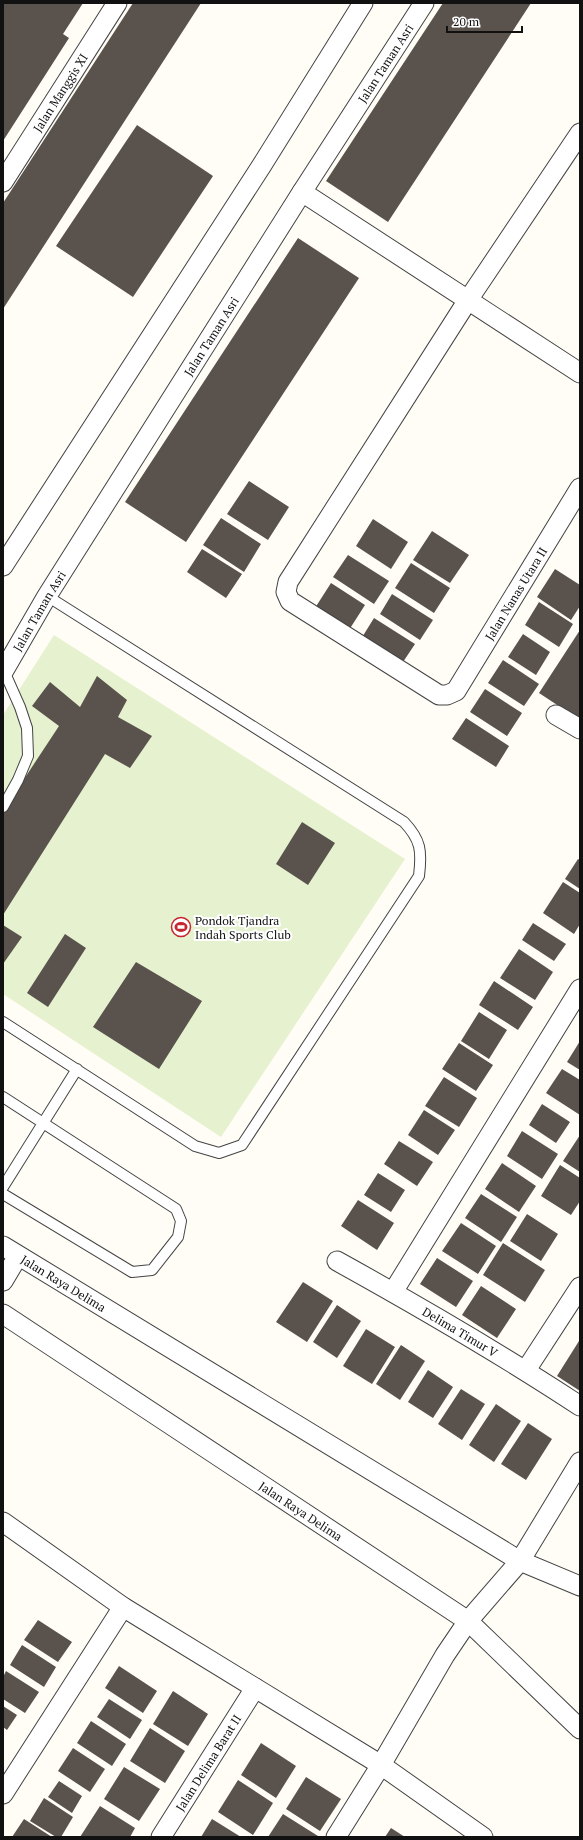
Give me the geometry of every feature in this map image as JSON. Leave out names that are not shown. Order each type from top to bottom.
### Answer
[{"type":"street","name":"Jalan Manggis XI","points":[[3,182],[117,3]]},
{"type":"street","points":[[3,566],[262,165],[363,3]]},
{"type":"street","name":"Jalan Taman Asri","points":[[3,672],[47,596],[302,192],[424,3]]},
{"type":"street","points":[[468,300],[580,133]]},
{"type":"street","points":[[302,192],[580,373]]},
{"type":"street","name":"Jalan Nanas Utara II","points":[[468,300],[288,582],[286,592],[290,601],[439,695],[447,695],[456,691],[580,488]]},
{"type":"street","points":[[556,715],[580,729]]},
{"type":"street","points":[[393,1292],[580,989]]},
{"type":"street","points":[[3,1281],[11,1251]]},
{"type":"street","name":"Jalan Raya Delima","points":[[11,1251],[520,1561],[580,1586]]},
{"type":"street","name":"Delima Timur V","points":[[337,1262],[393,1292],[526,1370],[580,1406]]},
{"type":"street","points":[[526,1370],[580,1287]]},
{"type":"street","name":"Jalan Raya Delima","points":[[3,1314],[468,1621],[580,1729]]},
{"type":"street","points":[[336,1837],[381,1765],[445,1654],[468,1621],[520,1561],[580,1462]]},
{"type":"street","points":[[3,1522],[124,1607],[381,1765],[483,1837]]},
{"type":"street","points":[[3,1794],[124,1607]]},
{"type":"street","name":"Jalan Delima Barat II","points":[[161,1837],[255,1688]]},
{"type":"lane","points":[[3,1022],[195,1146],[219,1153],[242,1145],[419,876],[421,860],[420,846],[414,834],[404,822],[47,596]]},
{"type":"lane","points":[[3,672],[20,707],[27,728],[28,756],[18,780],[3,807]]},
{"type":"lane","points":[[3,1187],[44,1124],[77,1069]]},
{"type":"lane","points":[[3,1097],[176,1210],[181,1221],[178,1237],[152,1270],[132,1272],[3,1194]]},
{"type":"green space","name":"Pondok Tjandra Indah Sports Club","points":[[54,635],[405,859],[221,1137],[3,994],[3,715]]},
{"type":"building","points":[[3,3],[83,3],[63,34],[69,38],[3,141]]},
{"type":"building","points":[[133,3],[201,3],[3,309],[3,203]]},
{"type":"building","points":[[443,3],[531,3],[388,222],[326,181]]},
{"type":"building","points":[[137,125],[213,176],[133,297],[56,246]]},
{"type":"building","points":[[298,238],[359,278],[186,542],[125,502]]},
{"type":"building","points":[[249,481],[289,507],[268,540],[227,514]]},
{"type":"building","points":[[221,518],[261,544],[244,572],[203,545]]},
{"type":"building","points":[[373,519],[408,542],[391,569],[356,546]]},
{"type":"building","points":[[432,531],[469,555],[450,583],[413,560]]},
{"type":"building","points":[[202,549],[242,574],[226,598],[187,572]]},
{"type":"building","points":[[348,555],[389,581],[374,604],[333,577]]},
{"type":"building","points":[[411,563],[450,588],[434,613],[395,588]]},
{"type":"building","points":[[555,569],[580,585],[580,606],[571,620],[537,597]]},
{"type":"building","points":[[331,583],[365,605],[349,630],[315,608]]},
{"type":"building","points":[[392,594],[433,620],[420,640],[380,614]]},
{"type":"building","points":[[539,602],[573,624],[559,647],[525,625]]},
{"type":"building","points":[[374,618],[415,644],[401,665],[361,639]]},
{"type":"building","points":[[580,630],[580,720],[539,693]]},
{"type":"building","points":[[523,634],[550,652],[536,675],[508,657]]},
{"type":"building","points":[[503,660],[539,684],[524,706],[488,683]]},
{"type":"building","points":[[97,676],[127,700],[118,717],[152,736],[130,768],[105,754],[3,915],[3,811],[59,726],[32,706],[50,682],[80,707]]},
{"type":"building","points":[[485,689],[522,713],[507,736],[470,712]]},
{"type":"building","points":[[466,718],[509,746],[496,767],[452,739]]},
{"type":"building","points":[[302,822],[335,843],[308,885],[276,864]]},
{"type":"building","points":[[578,859],[580,860],[580,889],[565,879]]},
{"type":"building","points":[[563,882],[580,893],[580,924],[574,934],[543,913]]},
{"type":"building","points":[[533,923],[566,944],[554,961],[522,940]]},
{"type":"building","points":[[3,925],[22,937],[3,964]]},
{"type":"building","points":[[65,934],[86,948],[48,1007],[27,993]]},
{"type":"building","points":[[519,949],[553,972],[535,1000],[500,978]]},
{"type":"building","points":[[136,962],[202,1001],[159,1069],[93,1027]]},
{"type":"building","points":[[494,981],[533,1007],[518,1030],[479,1005]]},
{"type":"building","points":[[479,1012],[507,1030],[489,1059],[461,1041]]},
{"type":"building","points":[[580,1041],[580,1070],[567,1062]]},
{"type":"building","points":[[459,1043],[493,1065],[476,1091],[442,1069]]},
{"type":"building","points":[[562,1069],[580,1080],[580,1115],[546,1093]]},
{"type":"building","points":[[444,1077],[477,1098],[459,1127],[425,1106]]},
{"type":"building","points":[[542,1104],[570,1122],[556,1143],[529,1125]]},
{"type":"building","points":[[424,1110],[455,1130],[438,1155],[408,1135]]},
{"type":"building","points":[[522,1131],[558,1154],[542,1179],[507,1156]]},
{"type":"building","points":[[580,1135],[580,1172],[563,1161]]},
{"type":"building","points":[[399,1141],[433,1162],[417,1186],[384,1164]]},
{"type":"building","points":[[502,1163],[536,1186],[519,1212],[485,1189]]},
{"type":"building","points":[[560,1165],[580,1178],[580,1201],[571,1215],[541,1196]]},
{"type":"building","points":[[378,1173],[405,1190],[391,1212],[364,1195]]},
{"type":"building","points":[[481,1194],[517,1217],[501,1242],[465,1218]]},
{"type":"building","points":[[358,1200],[394,1223],[377,1250],[341,1226]]},
{"type":"building","points":[[527,1214],[558,1234],[541,1261],[510,1241]]},
{"type":"building","points":[[461,1223],[496,1246],[478,1274],[442,1251]]},
{"type":"building","points":[[503,1243],[545,1270],[525,1302],[483,1275]]},
{"type":"building","points":[[437,1258],[473,1281],[456,1307],[420,1284]]},
{"type":"building","points":[[303,1282],[333,1301],[307,1342],[276,1322]]},
{"type":"building","points":[[481,1286],[516,1309],[497,1338],[462,1315]]},
{"type":"building","points":[[337,1305],[361,1321],[337,1358],[313,1342]]},
{"type":"building","points":[[366,1329],[395,1347],[372,1384],[343,1366]]},
{"type":"building","points":[[579,1341],[580,1342],[580,1391],[557,1376]]},
{"type":"building","points":[[401,1345],[425,1361],[400,1400],[376,1384]]},
{"type":"building","points":[[428,1370],[453,1387],[433,1418],[408,1402]]},
{"type":"building","points":[[461,1389],[485,1404],[462,1440],[438,1424]]},
{"type":"building","points":[[496,1404],[521,1421],[494,1462],[469,1445]]},
{"type":"building","points":[[528,1423],[552,1439],[526,1480],[501,1464]]},
{"type":"building","points":[[38,1620],[72,1642],[58,1662],[24,1640]]},
{"type":"building","points":[[22,1645],[56,1667],[44,1687],[10,1665]]},
{"type":"building","points":[[119,1666],[157,1691],[143,1713],[105,1688]]},
{"type":"building","points":[[6,1671],[39,1692],[25,1713],[3,1699],[3,1677]]},
{"type":"building","points":[[173,1691],[208,1714],[188,1746],[153,1724]]},
{"type":"building","points":[[109,1699],[142,1720],[130,1739],[97,1717]]},
{"type":"building","points":[[3,1706],[17,1715],[7,1730],[3,1727]]},
{"type":"building","points":[[91,1721],[126,1744],[112,1766],[77,1743]]},
{"type":"building","points":[[150,1728],[185,1751],[165,1783],[130,1761]]},
{"type":"building","points":[[261,1743],[296,1766],[276,1798],[241,1775]]},
{"type":"building","points":[[73,1748],[105,1769],[90,1792],[58,1771]]},
{"type":"building","points":[[124,1767],[160,1789],[139,1821],[104,1799]]},
{"type":"building","points":[[306,1777],[341,1799],[320,1831],[286,1809]]},
{"type":"building","points":[[238,1780],[273,1803],[253,1835],[218,1812]]},
{"type":"building","points":[[59,1781],[82,1796],[72,1813],[48,1797]]},
{"type":"building","points":[[44,1798],[73,1817],[61,1837],[56,1837],[30,1821]]},
{"type":"building","points":[[100,1806],[135,1828],[130,1837],[80,1837]]},
{"type":"building","points":[[283,1814],[318,1836],[268,1837]]},
{"type":"building","points":[[24,1819],[52,1837],[12,1837]]},
{"type":"building","points":[[212,1819],[241,1837],[201,1837]]},
{"type":"building","points":[[391,1828],[405,1837],[385,1837]]},
{"type":"place","name":"Pondok Tjandra Indah Sports Club","points":[[181,927]]}]
